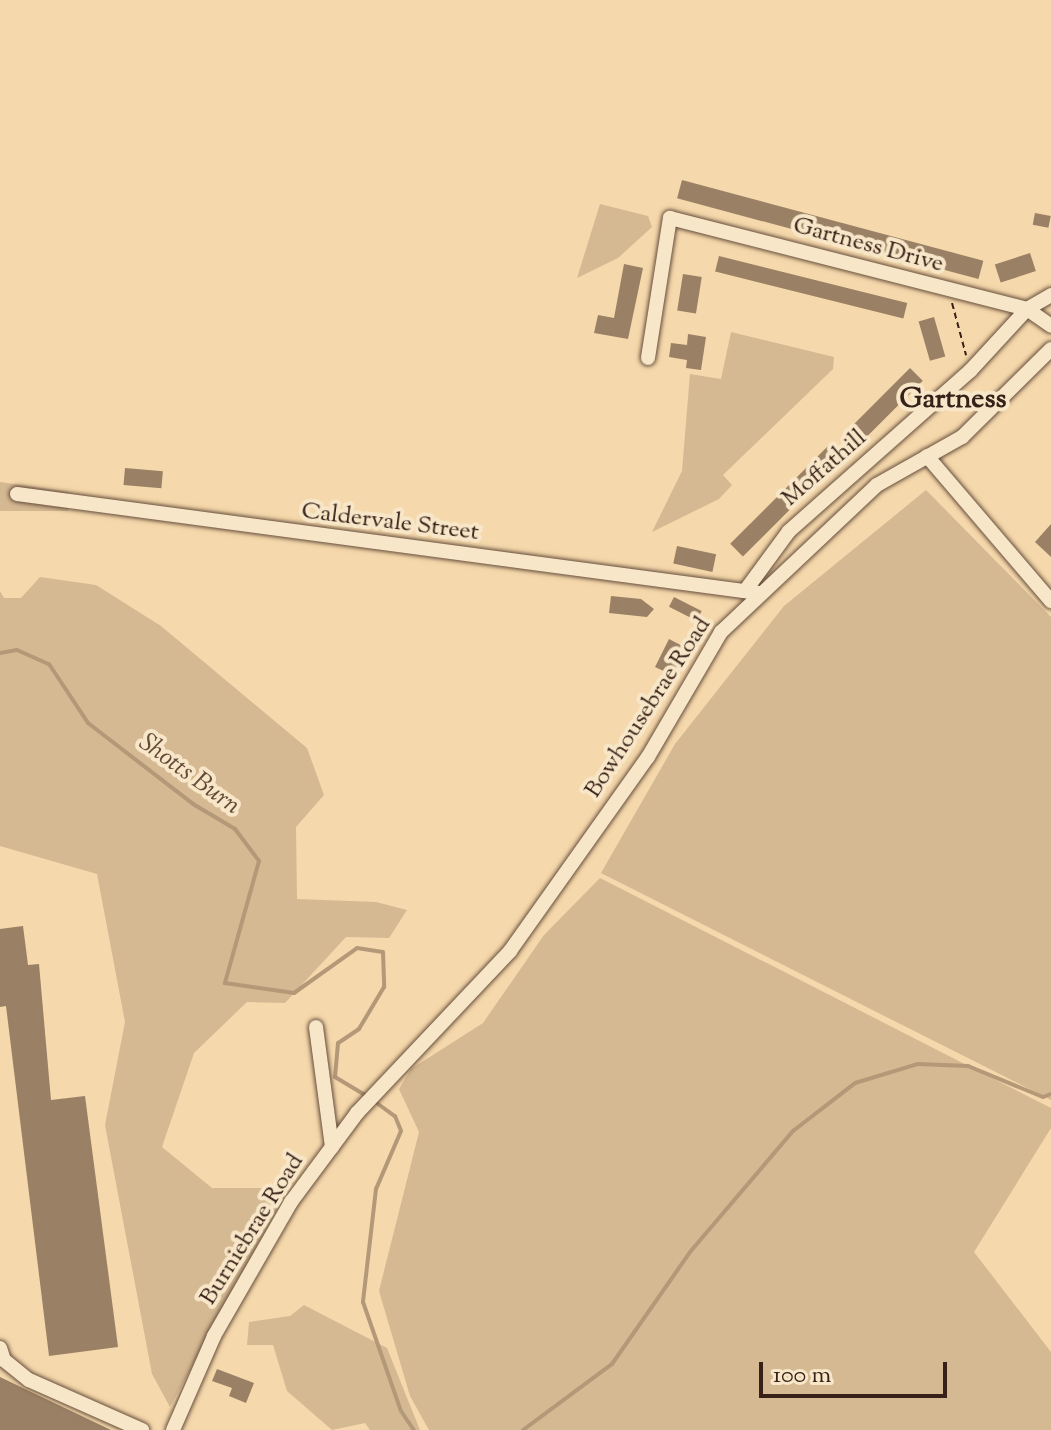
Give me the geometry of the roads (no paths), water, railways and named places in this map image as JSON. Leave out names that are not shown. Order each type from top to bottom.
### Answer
[{"type":"street","name":"Gartness Drive","points":[[648,358],[670,218],[1027,309],[1051,326]]},
{"type":"street","name":"Moffathill","points":[[752,592],[789,531],[970,371],[1027,309],[1051,295]]},
{"type":"street","name":"Bowhousebrae Road","points":[[395,1070],[510,951],[648,757],[721,632],[752,592],[877,485],[962,437],[1051,349]]},
{"type":"street","points":[[927,456],[1051,601]]},
{"type":"street","name":"Caldervale Street","points":[[17,494],[109,509],[752,592]]},
{"type":"street","points":[[316,1027],[332,1147]]},
{"type":"street","name":"Burniebrae Road","points":[[173,1430],[251,1266],[332,1147],[395,1070]]},
{"type":"street","points":[[0,1348],[4,1360],[29,1380],[142,1430]]},
{"type":"waterway","name":"Shotts Burn","points":[[0,653],[17,650],[49,664],[88,723],[193,804],[235,829],[259,861],[225,983],[294,993],[357,948],[383,952],[384,987],[359,1029],[338,1043],[335,1077],[367,1096]]},
{"type":"waterway","points":[[523,1430],[612,1364],[690,1252],[793,1131],[855,1083],[918,1064],[968,1066],[1043,1097],[1051,1094]]},
{"type":"waterway","name":"Shotts Burn","points":[[374,1101],[395,1116],[401,1131],[376,1189],[363,1302],[401,1411],[414,1430]]},
{"type":"district","name":"Gartness","points":[[953,400]]}]
